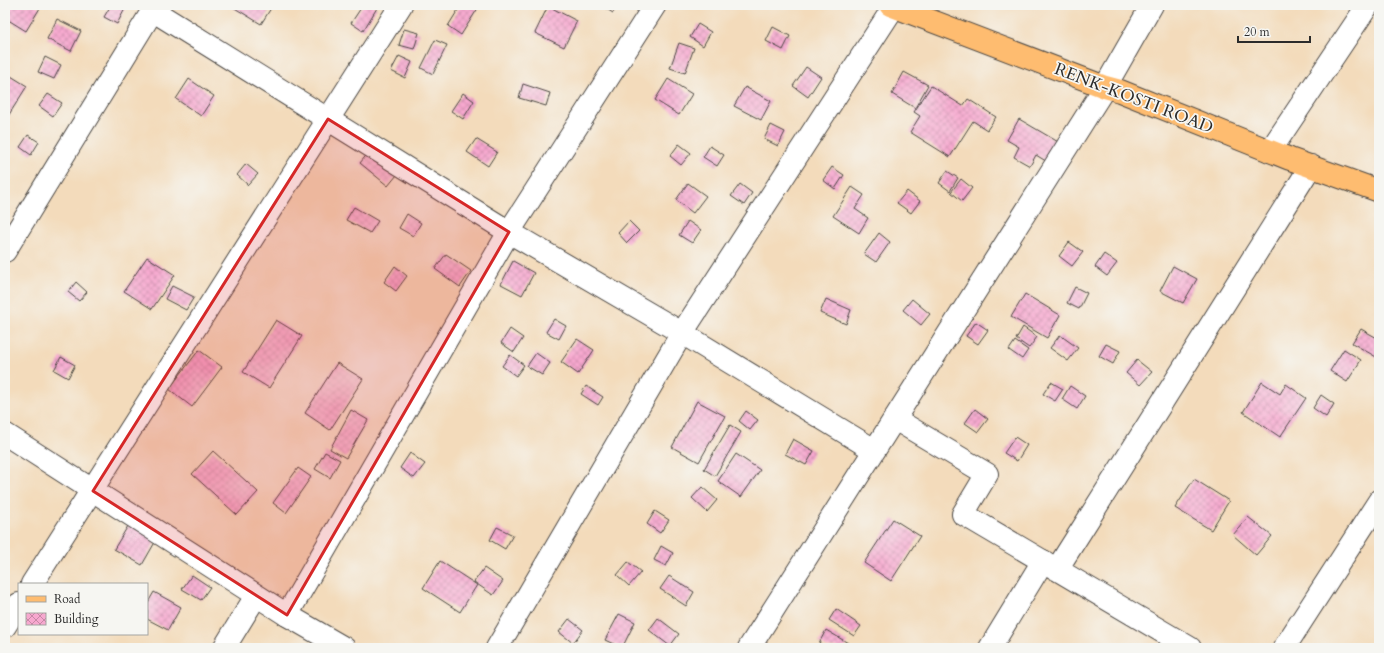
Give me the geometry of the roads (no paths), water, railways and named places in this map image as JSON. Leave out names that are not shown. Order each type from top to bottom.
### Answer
[{"type":"main road","name":"RENK-KOSTI ROAD","points":[[893,6],[1105,88],[1120,91],[1270,151],[1379,191]]},
{"type":"street","points":[[33,583],[401,5]]},
{"type":"street","points":[[287,615],[509,232],[655,5]]},
{"type":"street","points":[[749,648],[1105,88],[1152,5]]},
{"type":"street","points":[[1270,151],[1368,5]]},
{"type":"street","points":[[497,648],[682,333],[893,6]]},
{"type":"street","points":[[5,251],[154,7],[328,120],[509,232],[682,333],[874,450]]},
{"type":"street","points":[[990,648],[1050,565],[1310,166]]},
{"type":"street","points":[[895,419],[987,474],[963,514],[1190,648]]},
{"type":"street","points":[[5,434],[256,596],[344,648]]},
{"type":"street","points":[[1284,648],[1379,501]]},
{"type":"street","points":[[224,648],[256,596]]},
{"type":"street","points":[[5,626],[18,606]]}]
